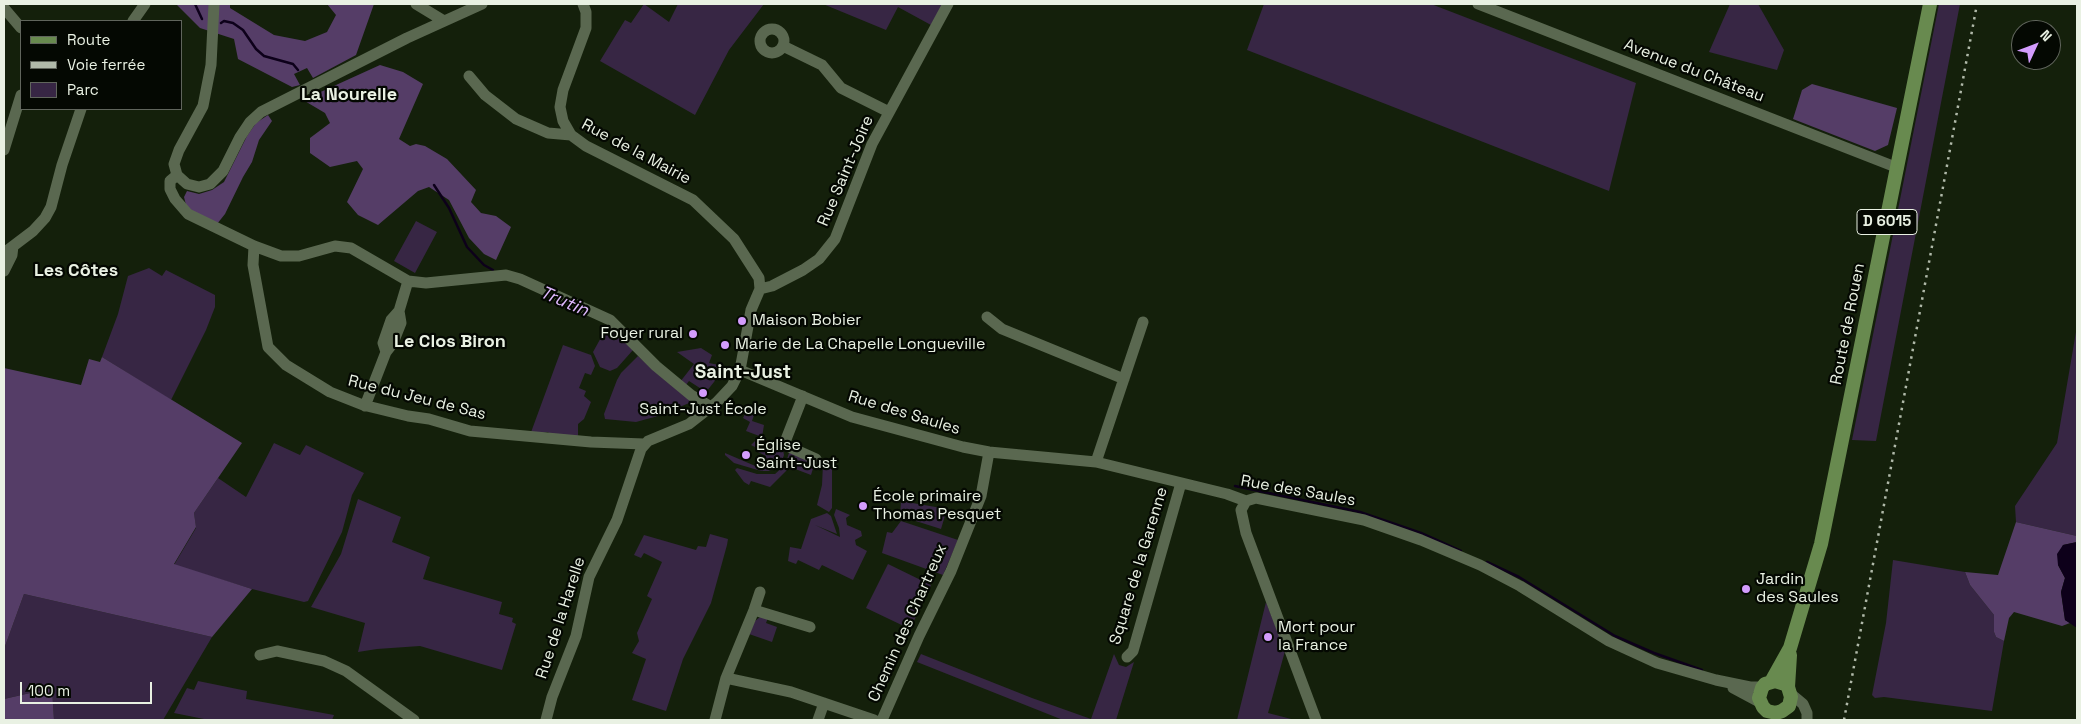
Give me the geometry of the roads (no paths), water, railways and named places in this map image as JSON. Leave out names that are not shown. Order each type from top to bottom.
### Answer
[{"type":"main road","name":"Route de Rouen","points":[[1789,691],[1790,648],[1821,544],[1930,4]]},
{"type":"main road","name":"Route de Rouen","points":[[1767,684],[1790,648]]},
{"type":"main road","points":[[1780,682],[1789,691],[1790,702],[1783,715],[1765,711],[1760,693],[1767,684],[1780,682]]},
{"type":"street","points":[[134,20],[145,4]]},
{"type":"street","points":[[214,4],[211,65],[203,106],[179,150],[174,164],[177,175],[187,184],[199,187],[210,184],[223,171],[240,137],[250,122],[261,112],[482,4]]},
{"type":"street","points":[[416,4],[444,21]]},
{"type":"street","points":[[571,135],[563,121],[560,107],[563,90],[586,28],[586,12],[583,4]]},
{"type":"street","name":"Rue Saint-Joire","points":[[760,289],[772,286],[803,270],[819,259],[835,239],[858,176],[889,112],[948,4]]},
{"type":"street","name":"Avenue du Château","points":[[1478,4],[1898,168]]},
{"type":"street","points":[[4,8],[20,27]]},
{"type":"street","points":[[783,46],[822,64],[841,88],[889,112]]},
{"type":"street","name":"Rue de la Mairie","points":[[469,76],[485,95],[516,119],[548,133],[571,135],[586,146],[693,200],[734,240],[759,278],[760,289]]},
{"type":"street","points":[[4,150],[20,98]]},
{"type":"street","points":[[4,253],[33,231],[46,218],[81,110]]},
{"type":"street","points":[[177,175],[170,181],[170,189],[175,199],[188,214],[254,246],[281,256],[299,256],[335,246],[351,248],[408,281],[426,283],[506,275],[520,279],[610,320],[656,366],[691,395],[711,407]]},
{"type":"street","points":[[4,271],[14,246]]},
{"type":"street","name":"Rue du Jeu de Sas","points":[[254,246],[253,265],[268,347],[286,365],[323,388],[365,406],[429,419],[470,431],[590,442],[644,444]]},
{"type":"street","points":[[365,406],[386,352],[393,343],[401,322],[399,311],[408,281]]},
{"type":"street","points":[[644,444],[684,427],[711,407],[732,386],[740,370],[751,310],[760,289]]},
{"type":"street","points":[[987,317],[1002,329],[1124,379]]},
{"type":"street","points":[[1096,462],[1143,322]]},
{"type":"street","name":"Rue des Saules","points":[[740,370],[852,417],[963,448],[1096,462],[1228,494],[1246,501],[1256,498],[1364,520],[1421,540],[1480,566],[1520,586],[1609,641],[1658,663],[1716,680],[1750,687],[1767,684]]},
{"type":"street","points":[[803,396],[785,442],[787,446],[816,459]]},
{"type":"street","name":"Rue de la Harelle","points":[[546,720],[552,697],[576,636],[589,577],[617,520],[644,444]]},
{"type":"street","name":"Chemin des Chartreux","points":[[882,720],[919,636],[951,571],[981,496],[989,452]]},
{"type":"street","name":"Square de la Garenne","points":[[1127,657],[1133,651],[1138,636],[1181,483]]},
{"type":"street","points":[[1246,501],[1241,510],[1246,532],[1316,720]]},
{"type":"street","points":[[715,720],[726,678],[760,592]]},
{"type":"street","points":[[754,610],[810,627]]},
{"type":"street","points":[[260,655],[277,651],[324,661],[346,671],[414,720]]},
{"type":"street","points":[[726,678],[791,692],[874,720]]},
{"type":"street","name":"Rue des Saules","points":[[1716,680],[1765,711]]},
{"type":"street","points":[[1789,691],[1803,704],[1807,713],[1806,720]]},
{"type":"street","points":[[818,720],[824,703]]},
{"type":"street","points":[[1783,715],[1793,710],[1802,714],[1806,720]]},
{"type":"waterway","points":[[195,4],[202,19]]},
{"type":"waterway","points":[[221,23],[224,21],[233,23],[243,30],[256,49],[264,56],[293,64],[298,70]]},
{"type":"waterway","name":"Trutin","points":[[434,185],[449,208],[467,247],[484,265],[493,270]]},
{"type":"waterway","points":[[1235,486],[1360,512],[1421,533],[1461,551]]},
{"type":"waterway","points":[[1487,562],[1519,577],[1615,636],[1654,653],[1702,670]]},
{"type":"railway","points":[[1844,720],[1977,4]]},
{"type":"place","name":"Maison Bobier","points":[[742,321]]},
{"type":"place","name":"Foyer rural","points":[[693,334]]},
{"type":"place","name":"Marie de La Chapelle Longueville","points":[[725,345]]},
{"type":"place","name":"Saint-Just École","points":[[703,393]]},
{"type":"place","name":"Église Saint-Just","points":[[746,455]]},
{"type":"place","name":"École primaire Thomas Pesquet","points":[[863,506]]},
{"type":"place","name":"Jardin des Saules","points":[[1746,589]]},
{"type":"place","name":"Mort pour la France","points":[[1268,637]]},
{"type":"district","name":"La Nourelle","points":[[349,95]]},
{"type":"district","name":"Les Côtes","points":[[76,271]]},
{"type":"district","name":"Le Clos Biron","points":[[450,342]]},
{"type":"district","name":"Saint-Just","points":[[743,373]]}]
